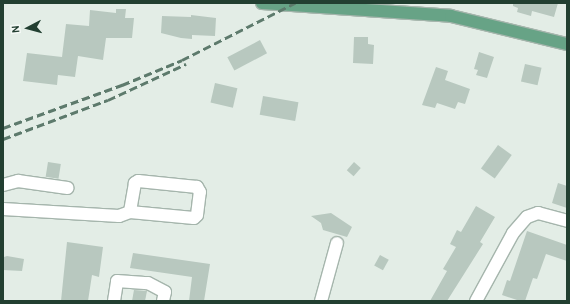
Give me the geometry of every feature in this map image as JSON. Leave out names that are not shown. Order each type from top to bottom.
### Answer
[{"type":"main road","points":[[262,3],[452,16],[567,44]]},
{"type":"street","points":[[3,184],[18,181],[68,188]]},
{"type":"street","points":[[3,209],[119,216],[130,212],[194,218],[198,215],[200,192],[197,187],[138,181],[135,183],[130,212]]},
{"type":"street","points":[[476,301],[512,233],[529,216],[538,213],[567,222]]},
{"type":"street","points":[[321,301],[337,243]]},
{"type":"street","points":[[114,301],[117,281],[148,283],[165,292],[163,301]]},
{"type":"building","points":[[513,3],[558,3],[554,17],[532,11],[531,16],[517,12],[518,8],[513,6]]},
{"type":"building","points":[[116,9],[126,9],[125,18],[134,18],[132,38],[106,38],[103,60],[78,56],[75,77],[58,75],[57,85],[23,81],[27,53],[62,57],[66,24],[89,26],[90,10],[116,13]]},
{"type":"building","points":[[191,15],[216,18],[215,36],[192,35],[192,39],[161,33],[162,16],[191,17]]},
{"type":"building","points":[[354,37],[368,37],[368,44],[374,45],[373,64],[353,63]]},
{"type":"building","points":[[260,40],[267,53],[234,71],[227,57]]},
{"type":"building","points":[[479,52],[494,57],[487,78],[476,75],[478,70],[474,69]]},
{"type":"building","points":[[525,64],[542,68],[538,85],[521,82]]},
{"type":"building","points":[[436,67],[448,71],[445,80],[470,89],[465,104],[458,102],[455,109],[437,103],[435,108],[422,105]]},
{"type":"building","points":[[215,83],[237,88],[233,108],[211,102]]},
{"type":"building","points":[[263,96],[298,102],[295,121],[260,115]]},
{"type":"building","points":[[498,145],[512,155],[495,178],[481,168]]},
{"type":"building","points":[[48,162],[61,164],[58,179],[46,177]]},
{"type":"building","points":[[354,162],[361,168],[354,176],[347,170]]},
{"type":"building","points":[[558,183],[567,186],[567,208],[552,203]]},
{"type":"building","points":[[476,206],[495,217],[480,242],[483,244],[447,301],[430,301],[447,271],[443,269],[456,247],[450,244],[457,230],[461,232]]},
{"type":"building","points":[[331,213],[352,227],[347,237],[323,230],[321,223],[311,216]]},
{"type":"building","points":[[527,231],[567,245],[567,261],[546,254],[537,279],[533,278],[525,301],[520,301],[502,295],[507,280],[510,281]]},
{"type":"building","points":[[67,242],[103,247],[99,277],[92,275],[88,301],[61,301]]},
{"type":"building","points":[[133,253],[210,264],[204,301],[189,301],[192,277],[130,268]]},
{"type":"building","points":[[380,255],[389,260],[383,270],[374,265]]},
{"type":"building","points":[[7,256],[24,259],[22,271],[3,270],[4,257]]},
{"type":"building","points":[[134,290],[147,291],[145,301],[132,301]]},
{"type":"railway","points":[[3,128],[122,85],[182,60],[295,3]]},
{"type":"railway","points":[[3,139],[108,100],[186,64]]}]
